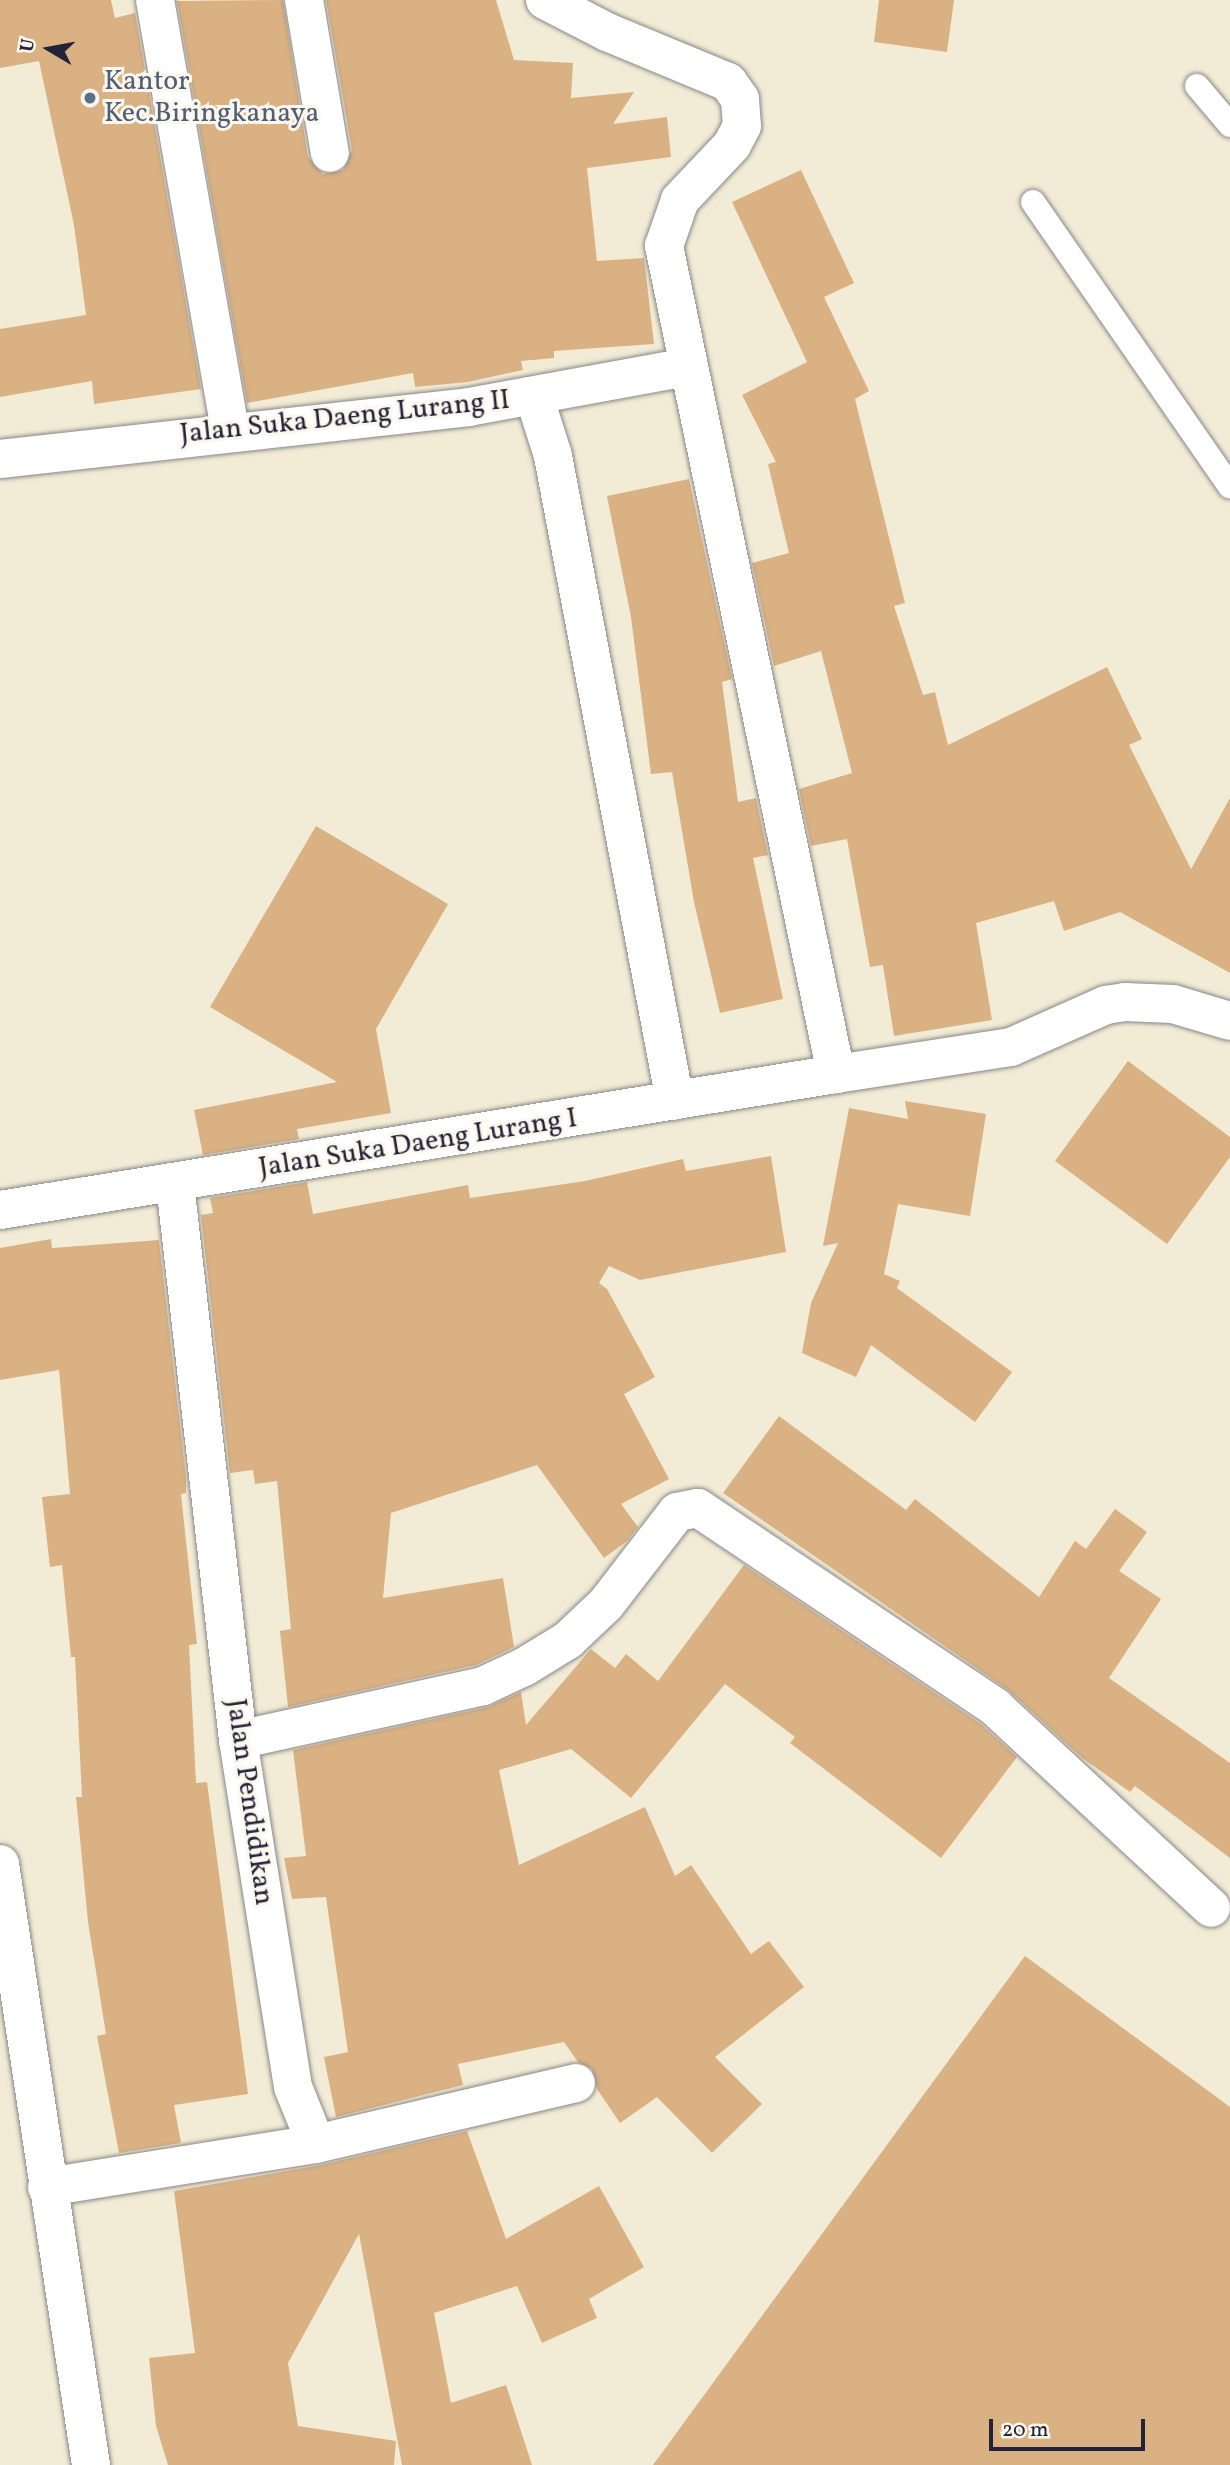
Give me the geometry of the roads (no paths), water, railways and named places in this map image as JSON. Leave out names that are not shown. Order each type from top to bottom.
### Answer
[{"type":"street","points":[[155,0],[230,431]]},
{"type":"street","points":[[304,0],[330,153]]},
{"type":"street","points":[[545,0],[607,32],[729,82],[740,99],[742,126],[732,145],[680,200],[668,225],[664,246],[836,1074]]},
{"type":"street","name":"Jalan Suka Daeng Lurang II","points":[[0,459],[230,431],[469,407],[688,367]]},
{"type":"street","points":[[534,396],[553,456],[675,1101]]},
{"type":"street","name":"Jalan Suka Daeng Lurang I","points":[[0,1210],[175,1184],[1011,1047],[1106,1005],[1125,1002],[1173,1004],[1230,1021]]},
{"type":"street","name":"Jalan Pendidikan","points":[[175,1184],[238,1740],[293,2087],[316,2144]]},
{"type":"street","points":[[238,1740],[483,1686],[524,1667],[568,1640],[606,1604],[677,1512],[698,1508],[996,1707],[1211,1908]]},
{"type":"street","points":[[0,1864],[91,2465]]},
{"type":"street","points":[[47,2187],[316,2144],[576,2083]]},
{"type":"lane","points":[[1197,86],[1230,125]]},
{"type":"lane","points":[[1033,202],[1230,486]]},
{"type":"place","name":"Kantor Kec.Biringkanaya","points":[[90,98]]}]
